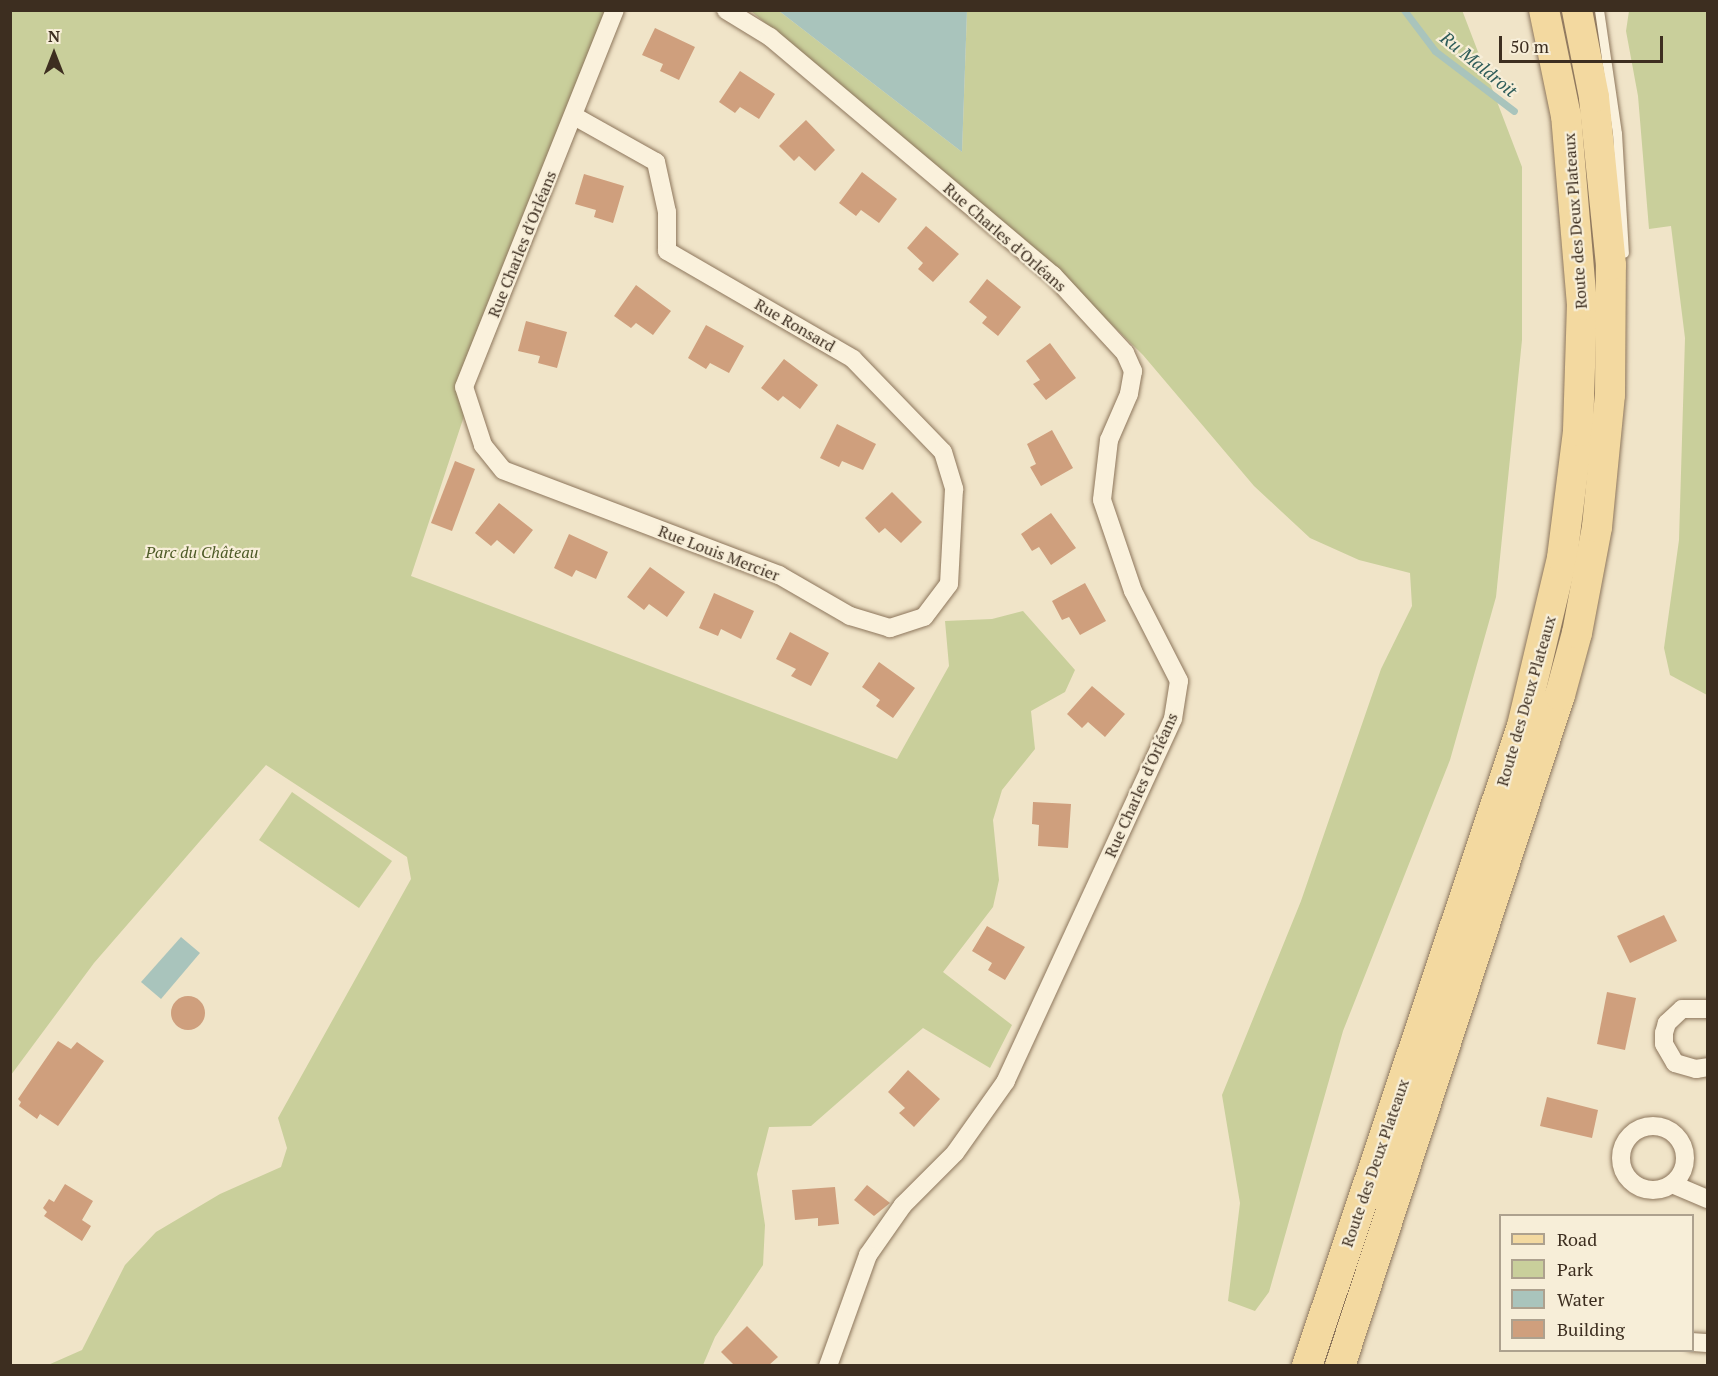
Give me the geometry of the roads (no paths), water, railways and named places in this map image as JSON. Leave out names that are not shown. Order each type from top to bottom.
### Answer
[{"type":"main road","name":"Route des Deux Plateaux","points":[[1307,1365],[1522,726],[1562,558],[1578,431],[1582,305],[1569,137],[1544,10]]},
{"type":"main road","name":"Route des Deux Plateaux","points":[[1340,1365],[1534,777],[1577,633],[1603,481],[1616,324],[1605,180],[1576,10]]},
{"type":"street","name":"Rue Charles d'Orléans","points":[[483,445],[464,387],[615,10]]},
{"type":"street","name":"Rue Charles d'Orléans","points":[[726,10],[770,37],[1053,276],[1125,353],[1133,371],[1129,394],[1109,440],[1102,500],[1134,591],[1179,681],[1173,719],[1006,1081],[955,1153],[903,1205],[868,1255],[828,1365]]},
{"type":"street","name":"Rue Ronsard","points":[[574,116],[656,162],[667,212],[667,251],[853,359],[943,452],[954,489],[949,585]]},
{"type":"street","name":"Rue Louis Mercier","points":[[483,445],[503,470],[780,575],[850,616],[890,628],[924,617],[949,585]]},
{"type":"street","points":[[1707,1009],[1682,1009],[1667,1023],[1664,1033],[1664,1044],[1676,1063],[1696,1070],[1707,1067]]},
{"type":"street","points":[[1672,1184],[1707,1199]]},
{"type":"lane","points":[[1599,10],[1617,133],[1624,269]]},
{"type":"water","points":[[779,11],[967,11],[962,152]]},
{"type":"water","points":[[181,937],[200,953],[161,999],[141,982]]},
{"type":"waterway","name":"Ru Maldroit","points":[[1404,10],[1435,51],[1514,111]]},
{"type":"park label","name":"Parc du Château","points":[[202,552]]}]
